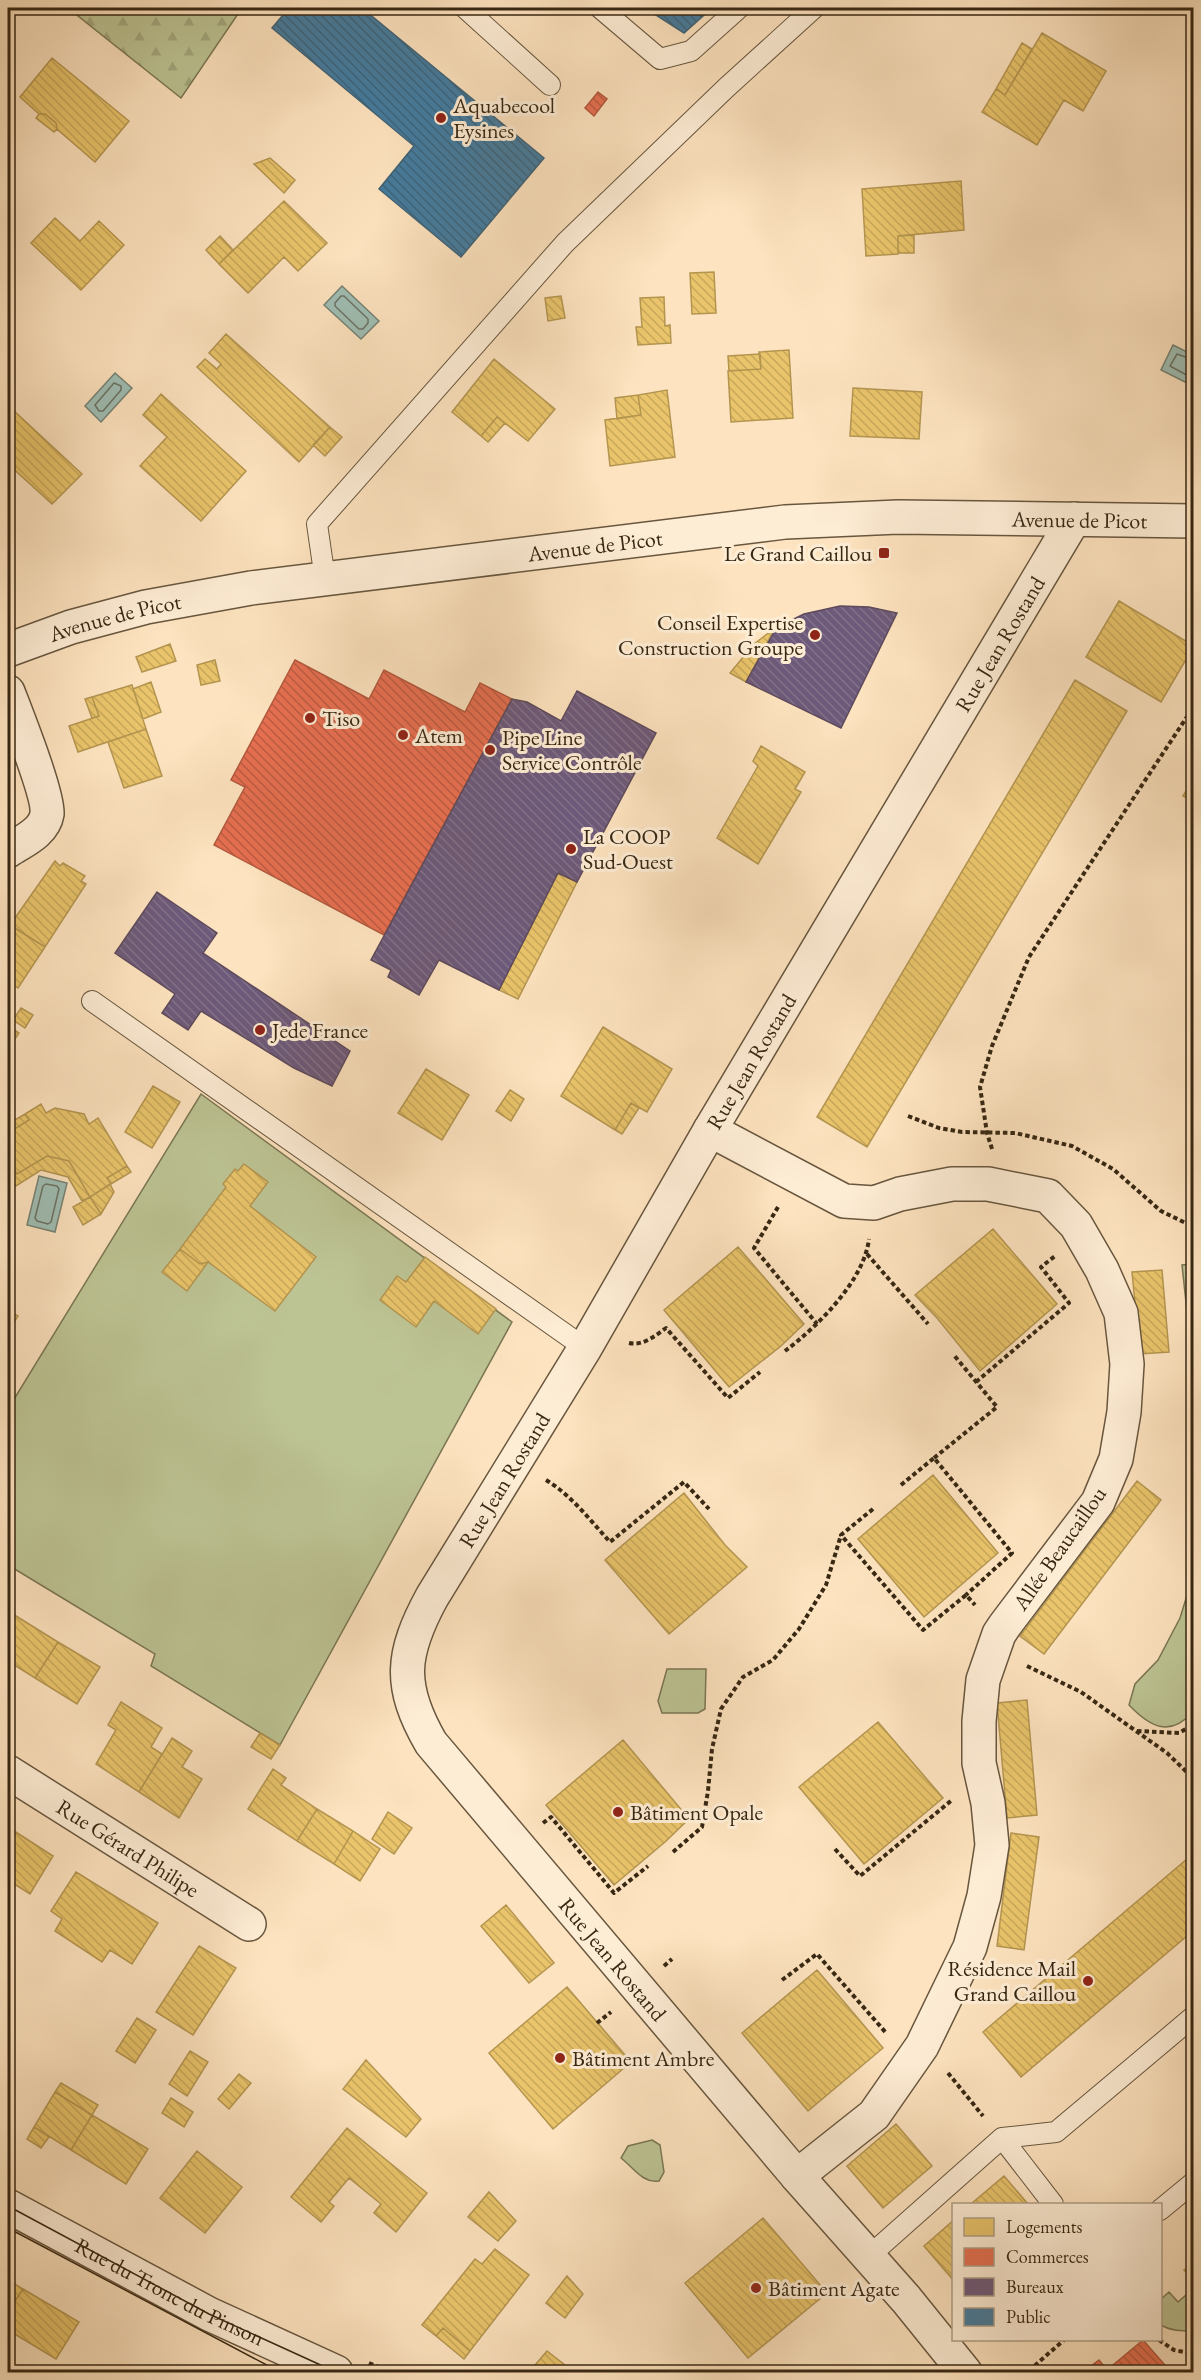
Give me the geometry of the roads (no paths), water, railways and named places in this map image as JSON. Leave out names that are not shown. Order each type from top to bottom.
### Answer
[{"type":"street","name":"Avenue de Picot","points":[[8,650],[71,627],[146,607],[251,588],[785,522],[898,517],[1194,521]]},
{"type":"street","name":"Rue Jean Rostand","points":[[965,2373],[906,2299],[797,2176],[431,1743],[410,1701],[407,1660],[415,1627],[432,1597],[590,1338],[710,1130],[1074,519]]},
{"type":"street","points":[[8,692],[44,795],[47,815],[39,830],[8,851]]},
{"type":"street","name":"Allée Beaucaillou","points":[[710,1130],[844,1201],[874,1203],[900,1194],[952,1184],[988,1184],[1048,1196],[1064,1211],[1102,1270],[1121,1313],[1127,1364],[1124,1412],[1116,1459],[1098,1502],[999,1634],[983,1680],[979,1721],[979,1762],[986,1794],[992,1845],[984,1896],[970,1947],[922,2046],[874,2115],[797,2176]]},
{"type":"street","name":"Rue Gérard Philipe","points":[[8,1772],[249,1924]]},
{"type":"street","name":"Rue du Tronc du Pinson","points":[[8,2206],[209,2314],[336,2373]]},
{"type":"lane","points":[[465,8],[550,85]]},
{"type":"lane","points":[[600,8],[660,59],[691,51],[739,8]]},
{"type":"lane","points":[[325,579],[317,524],[565,243],[726,88],[814,8]]},
{"type":"lane","points":[[92,1000],[590,1338]]},
{"type":"lane","points":[[868,2257],[1002,2138],[1056,2132],[1194,2016]]},
{"type":"lane","points":[[1002,2138],[1051,2203]]},
{"type":"lane","points":[[1162,2209],[1194,2182]]},
{"type":"water","points":[[342,286],[379,321],[361,339],[324,305]]},
{"type":"water","points":[[1173,345],[1193,355],[1193,386],[1161,370]]},
{"type":"water","points":[[115,373],[132,388],[101,422],[85,406]]},
{"type":"water","points":[[39,1176],[67,1183],[55,1232],[27,1225]]},
{"type":"tram line","points":[[8,2206],[209,2314],[336,2372]]},
{"type":"tram line","points":[[8,2228],[280,2372]]},
{"type":"place","name":"Aquabecool Eysines","points":[[441,118]]},
{"type":"place","name":"Le Grand Caillou","points":[[884,553]]},
{"type":"place","name":"Conseil Expertise Construction Groupe","points":[[815,635]]},
{"type":"place","name":"Tiso","points":[[310,718]]},
{"type":"place","name":"Atem","points":[[403,735]]},
{"type":"place","name":"Pipe Line Service Contrôle","points":[[490,750]]},
{"type":"place","name":"La COOP Sud-Ouest","points":[[571,849]]},
{"type":"place","name":"Jede France","points":[[260,1030]]},
{"type":"place","name":"Bâtiment Opale","points":[[618,1812]]},
{"type":"place","name":"Résidence Mail Grand Caillou","points":[[1088,1981]]},
{"type":"place","name":"Bâtiment Ambre","points":[[560,2058]]},
{"type":"place","name":"Bâtiment Agate","points":[[756,2288]]}]
